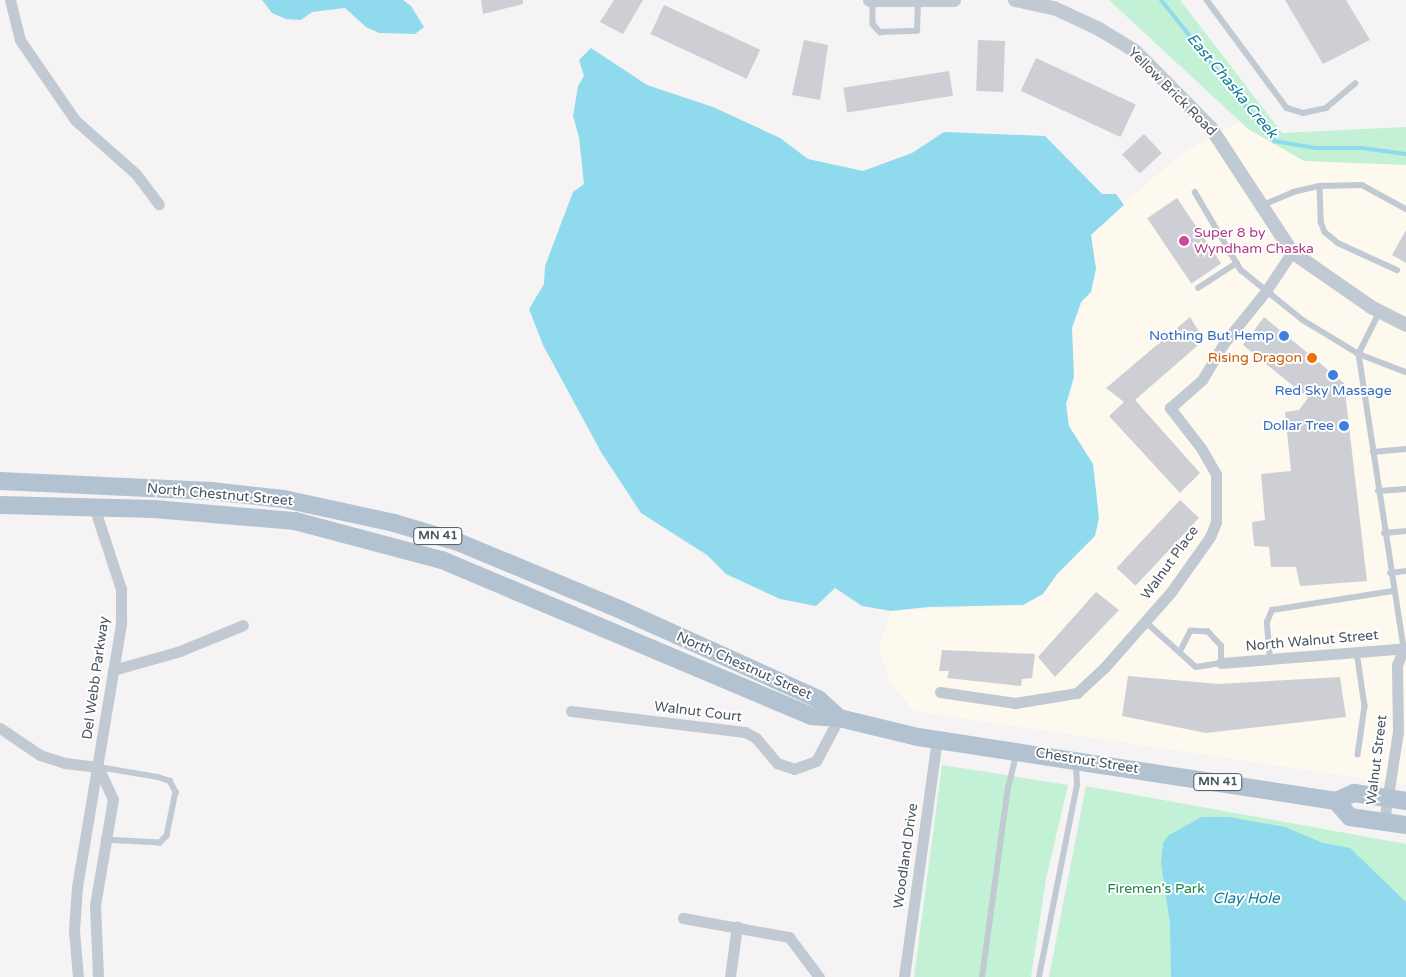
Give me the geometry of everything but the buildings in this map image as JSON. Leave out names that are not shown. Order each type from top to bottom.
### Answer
[{"type":"main road","name":"North Chestnut Street","points":[[0,481],[202,491],[284,499],[394,523],[458,542],[620,609],[818,699],[839,718]]},
{"type":"main road","name":"North Chestnut Street","points":[[0,505],[94,507],[242,515],[295,521],[369,539],[451,564],[777,704],[811,716],[839,718]]},
{"type":"main road","name":"Chestnut Street","points":[[839,718],[937,740],[1076,759],[1336,801],[1354,793],[1406,802]]},
{"type":"main road","points":[[1336,801],[1350,816],[1404,825]]},
{"type":"street","points":[[10,0],[20,40],[76,120],[136,174],[159,204]]},
{"type":"street","points":[[872,0],[954,0]]},
{"type":"street","name":"Yellow Brick Road","points":[[1015,0],[1054,8],[1099,29],[1135,51],[1211,128],[1292,252],[1380,312],[1406,325]]},
{"type":"street","name":"Walnut Place","points":[[940,692],[1015,703],[1077,693],[1146,622],[1210,537],[1216,522],[1216,474],[1201,448],[1170,408],[1202,380],[1224,343],[1266,291],[1292,252]]},
{"type":"street","name":"Del Webb Parkway","points":[[78,977],[74,910],[121,623],[121,590],[94,507]]},
{"type":"street","points":[[113,670],[180,651],[243,625]]},
{"type":"street","name":"North Walnut Street","points":[[1221,663],[1405,649]]},
{"type":"street","name":"Walnut Street","points":[[1384,821],[1398,732],[1397,665],[1405,649]]},
{"type":"street","name":"Walnut Court","points":[[571,711],[745,732],[756,738],[777,763],[794,769],[816,761],[839,718]]},
{"type":"street","points":[[0,728],[40,755],[65,763],[98,767],[113,800],[104,840],[95,905],[98,977]]},
{"type":"street","name":"Woodland Drive","points":[[904,977],[937,740]]},
{"type":"street","points":[[1404,825],[1406,802]]},
{"type":"street","points":[[683,918],[737,926],[789,937],[820,977]]},
{"type":"street","points":[[730,977],[737,926]]},
{"type":"lane","points":[[872,0],[873,24],[880,32],[917,31],[918,1]]},
{"type":"lane","points":[[1207,0],[1287,108],[1303,113],[1326,108],[1355,84]]},
{"type":"lane","points":[[1262,206],[1293,192],[1320,186],[1362,185],[1406,209]]},
{"type":"lane","points":[[1320,186],[1321,222],[1326,232],[1338,243],[1396,270]]},
{"type":"lane","points":[[1195,192],[1237,263],[1266,291],[1303,320],[1359,354],[1406,372]]},
{"type":"lane","points":[[1198,288],[1237,263]]},
{"type":"lane","points":[[1380,312],[1359,354],[1390,573],[1405,649]]},
{"type":"lane","points":[[1373,452],[1406,449]]},
{"type":"lane","points":[[1378,491],[1406,489]]},
{"type":"lane","points":[[1384,533],[1406,531]]},
{"type":"lane","points":[[1390,573],[1406,571]]},
{"type":"lane","points":[[1270,660],[1267,622],[1272,610],[1394,591]]},
{"type":"lane","points":[[1146,622],[1181,651],[1185,660],[1196,667],[1221,663],[1221,646],[1208,632],[1191,631],[1181,651]]},
{"type":"lane","points":[[1357,652],[1365,706],[1358,755]]},
{"type":"lane","points":[[982,977],[1008,788],[1017,750]]},
{"type":"lane","points":[[1039,977],[1077,785],[1076,759]]},
{"type":"lane","points":[[98,767],[158,777],[170,781],[176,792],[167,836],[160,843],[104,840]]},
{"type":"shaded area","points":[[1240,121],[1301,159],[1406,164],[1406,785],[914,711],[891,684],[879,648],[891,611],[983,606],[1051,583],[1077,555],[1074,462],[1067,414],[1074,373],[1072,328],[1093,282],[1089,233],[1184,152]]},
{"type":"green space","points":[[1109,0],[1180,0],[1282,133],[1406,127],[1406,165],[1304,161],[1248,129]]},
{"type":"green space","points":[[942,765],[1068,785],[1046,879],[1031,977],[914,977]]},
{"type":"green space","name":"Firemen's Park","points":[[1086,786],[1406,844],[1406,977],[1049,977]]},
{"type":"water","points":[[262,0],[403,0],[411,6],[424,27],[415,34],[379,33],[366,27],[345,8],[312,12],[301,20],[286,19],[272,13]]},
{"type":"water","points":[[591,48],[647,85],[713,107],[780,138],[808,159],[863,171],[912,153],[944,132],[1045,136],[1102,194],[1116,194],[1124,205],[1091,235],[1096,269],[1091,292],[1081,302],[1072,328],[1074,377],[1066,404],[1069,426],[1093,464],[1099,518],[1095,536],[1057,574],[1043,594],[1023,605],[928,607],[891,611],[862,606],[835,588],[816,606],[780,599],[726,574],[707,555],[641,513],[601,452],[543,345],[529,309],[544,284],[545,266],[573,192],[584,184],[579,137],[573,116],[578,86],[584,76],[579,60]]},
{"type":"water","name":"Clay Hole","points":[[1202,817],[1229,817],[1285,827],[1323,843],[1350,848],[1406,902],[1406,977],[1171,977],[1170,924],[1161,863],[1163,843],[1169,835]]},
{"type":"waterway","name":"East Chaska Creek","points":[[1161,0],[1274,141],[1315,148],[1362,148],[1406,154]]},
{"type":"place","name":"Super 8 by Wyndham Chaska","points":[[1184,241]]},
{"type":"place","name":"Nothing But Hemp","points":[[1284,336]]},
{"type":"place","name":"Rising Dragon","points":[[1312,358]]},
{"type":"place","name":"Red Sky Massage","points":[[1333,375]]},
{"type":"place","name":"Dollar Tree","points":[[1344,426]]}]
